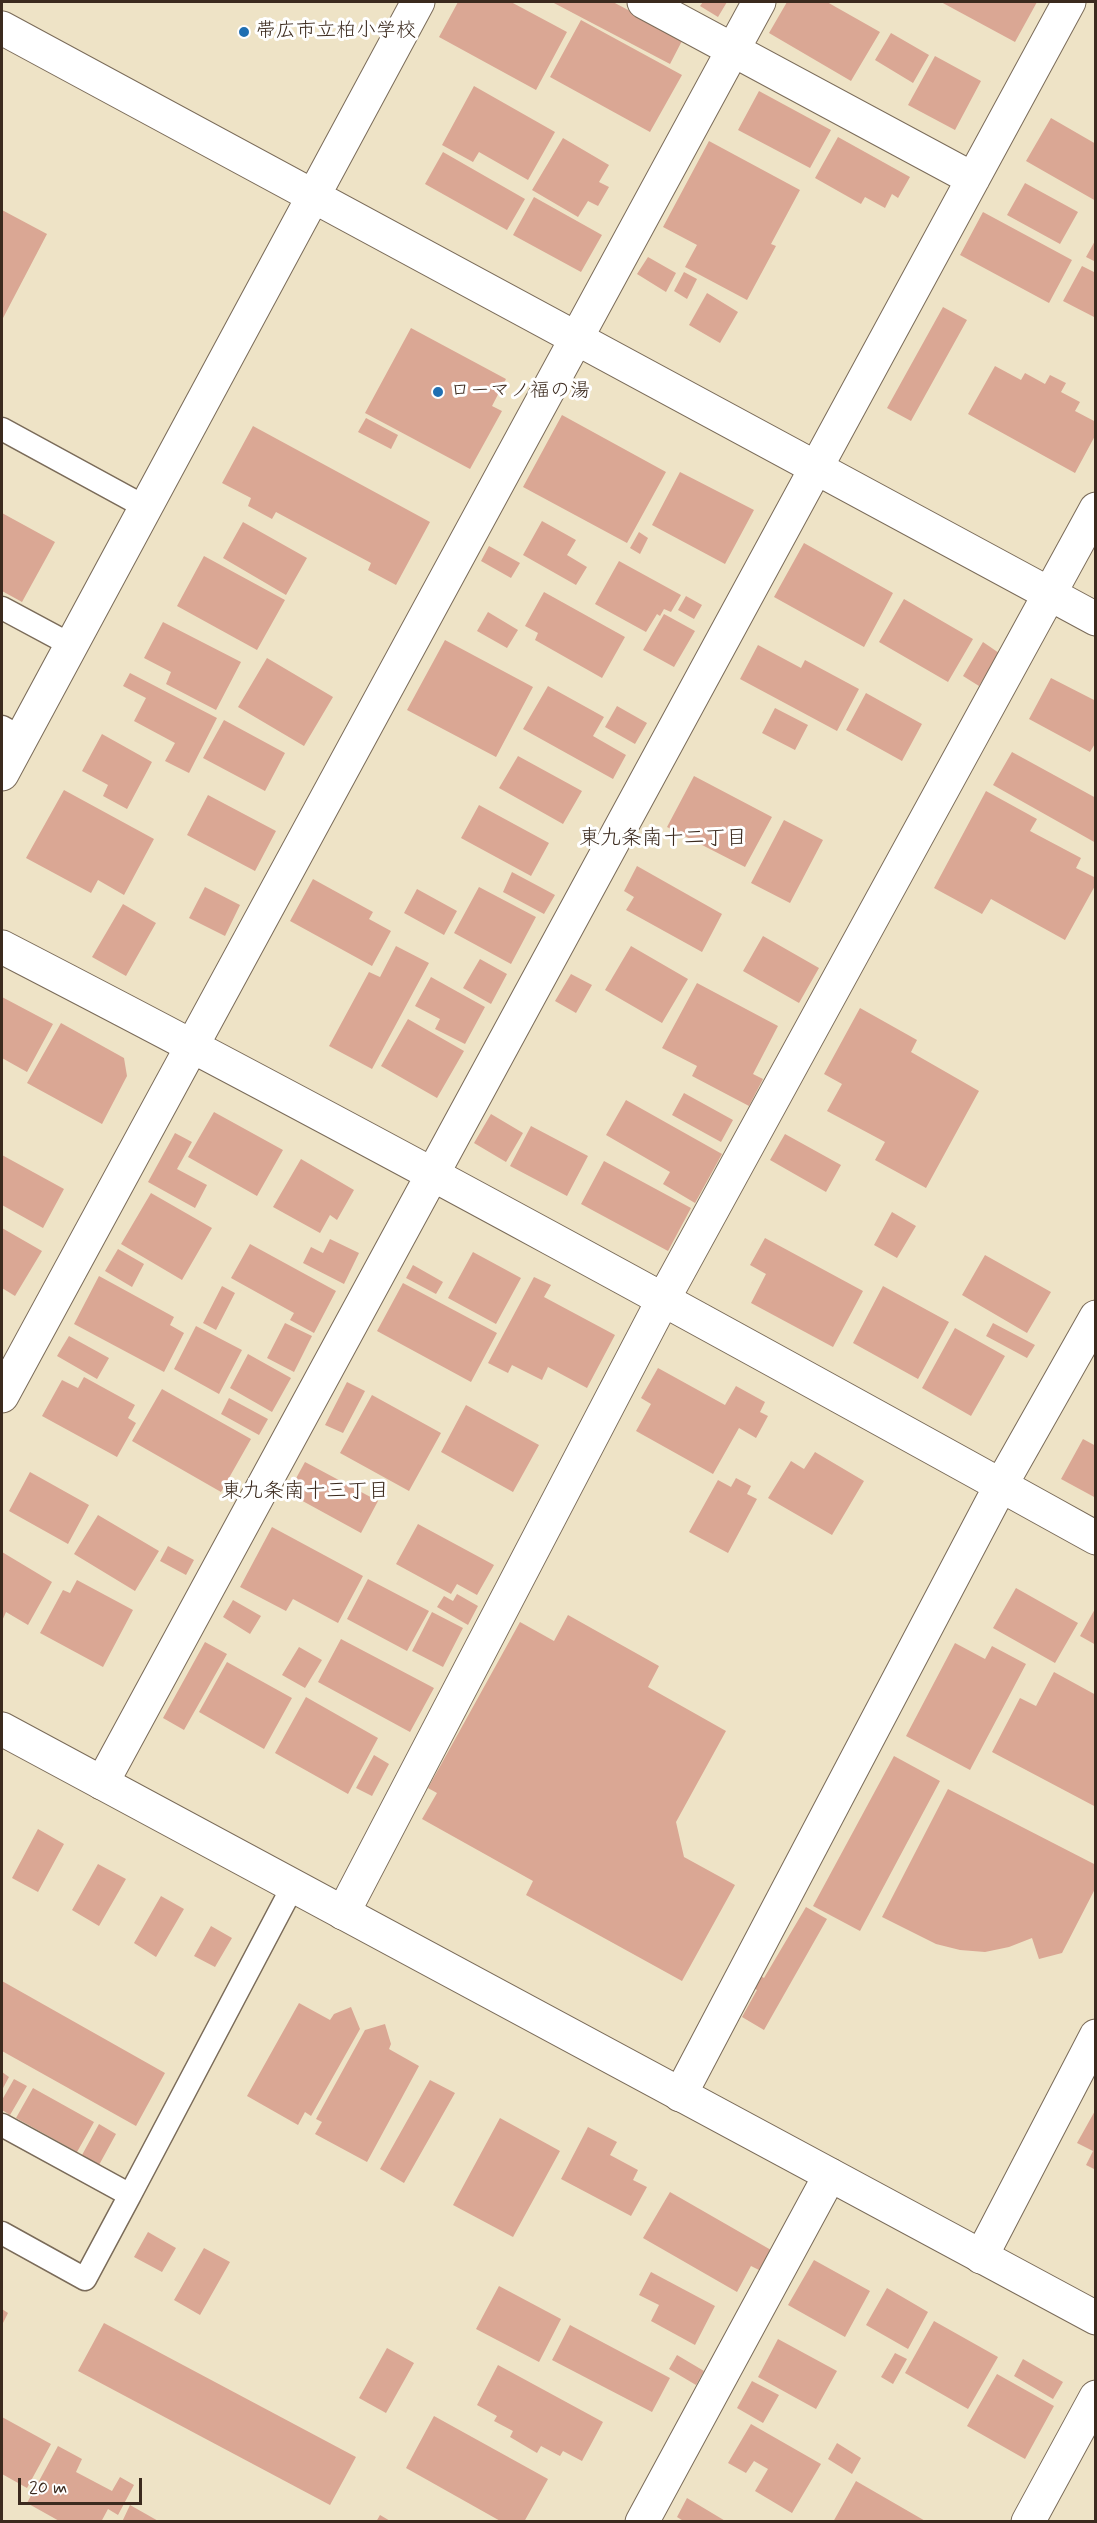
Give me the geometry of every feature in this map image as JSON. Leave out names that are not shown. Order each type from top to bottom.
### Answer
[{"type":"street","points":[[2,774],[12,732],[71,645],[418,2]]},
{"type":"street","points":[[644,2],[973,179]]},
{"type":"street","points":[[2,1396],[759,2]]},
{"type":"street","points":[[102,1784],[1069,2]]},
{"type":"street","points":[[2,28],[1095,619]]},
{"type":"street","points":[[343,1913],[664,1298],[1095,508]]},
{"type":"street","points":[[2,947],[192,1045],[664,1298],[1095,1538]]},
{"type":"street","points":[[680,2094],[1001,1485],[1095,1317]]},
{"type":"street","points":[[2,1730],[1095,2318]]},
{"type":"street","points":[[981,2257],[1095,2036]]},
{"type":"street","points":[[642,2522],[830,2175]]},
{"type":"street","points":[[1028,2522],[1095,2397]]},
{"type":"lane","points":[[2,429],[144,507]]},
{"type":"lane","points":[[2,608],[71,645]]},
{"type":"lane","points":[[2,2233],[85,2279],[293,1886]]},
{"type":"lane","points":[[2,2125],[130,2195]]},
{"type":"building","points":[[458,2],[511,2],[567,32],[536,90],[439,37]]},
{"type":"building","points":[[552,2],[613,2],[683,39],[670,64]]},
{"type":"building","points":[[703,2],[727,2],[718,17],[700,6]]},
{"type":"building","points":[[787,2],[827,2],[880,32],[851,81],[769,33]]},
{"type":"building","points":[[941,2],[1037,2],[1015,42]]},
{"type":"building","points":[[581,20],[682,75],[650,132],[550,77]]},
{"type":"building","points":[[891,33],[929,55],[913,83],[875,60]]},
{"type":"building","points":[[935,56],[981,81],[955,130],[908,105]]},
{"type":"building","points":[[474,86],[555,132],[528,180],[479,152],[473,162],[442,145]]},
{"type":"building","points":[[759,91],[831,130],[810,168],[738,130]]},
{"type":"building","points":[[1051,118],[1096,144],[1096,201],[1026,161]]},
{"type":"building","points":[[838,137],[910,177],[898,198],[892,194],[885,208],[865,197],[861,204],[815,178]]},
{"type":"building","points":[[563,138],[609,165],[599,182],[609,187],[598,206],[588,201],[578,217],[532,190]]},
{"type":"building","points":[[709,141],[800,190],[771,244],[776,246],[747,300],[685,267],[697,245],[663,227]]},
{"type":"building","points":[[443,152],[525,199],[507,230],[425,184]]},
{"type":"building","points":[[1025,183],[1078,212],[1060,244],[1007,215]]},
{"type":"building","points":[[534,197],[602,235],[581,272],[513,235]]},
{"type":"building","points":[[2,210],[47,234],[2,320]]},
{"type":"building","points":[[983,212],[1072,260],[1049,303],[960,255]]},
{"type":"building","points":[[1096,239],[1096,262],[1086,257]]},
{"type":"building","points":[[648,257],[676,273],[666,292],[637,274]]},
{"type":"building","points":[[1082,266],[1096,273],[1096,318],[1063,301]]},
{"type":"building","points":[[684,272],[697,279],[687,299],[674,291]]},
{"type":"building","points":[[707,293],[738,312],[720,343],[689,325]]},
{"type":"building","points":[[943,307],[967,320],[911,421],[887,408]]},
{"type":"building","name":"ローマノ福の湯","points":[[411,328],[506,379],[492,406],[502,411],[470,469],[365,413]]},
{"type":"building","points":[[995,366],[1021,380],[1025,373],[1045,384],[1050,375],[1066,383],[1061,392],[1080,402],[1075,411],[1096,422],[1096,434],[1075,473],[968,414]]},
{"type":"building","points":[[562,415],[666,472],[627,543],[523,487]]},
{"type":"building","points":[[366,418],[398,435],[391,449],[358,432]]},
{"type":"building","points":[[253,426],[430,522],[396,585],[368,570],[371,563],[276,512],[272,519],[248,506],[251,498],[222,483]]},
{"type":"building","points":[[680,472],[754,510],[725,564],[652,525]]},
{"type":"building","points":[[2,513],[55,542],[22,602],[2,591]]},
{"type":"building","points":[[542,521],[576,540],[567,555],[587,567],[576,585],[523,555]]},
{"type":"building","points":[[243,522],[307,558],[286,595],[223,558]]},
{"type":"building","points":[[639,532],[648,538],[640,554],[630,548]]},
{"type":"building","points":[[804,543],[893,593],[864,647],[774,597]]},
{"type":"building","points":[[489,546],[520,563],[511,578],[481,561]]},
{"type":"building","points":[[204,556],[285,600],[257,650],[177,606]]},
{"type":"building","points":[[619,561],[681,595],[671,612],[664,609],[660,616],[657,614],[646,632],[595,604]]},
{"type":"building","points":[[544,592],[625,637],[602,678],[535,640],[538,633],[525,626]]},
{"type":"building","points":[[686,596],[702,605],[694,619],[678,610]]},
{"type":"building","points":[[904,599],[973,639],[948,682],[879,642]]},
{"type":"building","points":[[488,612],[518,630],[507,648],[477,631]]},
{"type":"building","points":[[664,614],[695,631],[674,667],[643,650]]},
{"type":"building","points":[[163,622],[241,662],[216,710],[166,684],[171,672],[144,658]]},
{"type":"building","points":[[445,640],[533,687],[496,757],[407,710]]},
{"type":"building","points":[[983,642],[999,653],[979,686],[963,676]]},
{"type":"building","points":[[758,645],[801,668],[805,660],[859,689],[837,731],[740,679]]},
{"type":"building","points":[[267,658],[333,697],[304,746],[238,707]]},
{"type":"building","points":[[130,673],[217,718],[189,773],[165,761],[175,743],[134,721],[146,698],[123,686]]},
{"type":"building","points":[[1051,678],[1096,701],[1096,742],[1090,752],[1029,719]]},
{"type":"building","points":[[548,686],[604,717],[593,736],[626,755],[613,779],[523,729]]},
{"type":"building","points":[[866,693],[922,724],[902,761],[846,730]]},
{"type":"building","points":[[617,706],[647,723],[635,744],[605,727]]},
{"type":"building","points":[[775,708],[808,725],[795,750],[762,733]]},
{"type":"building","points":[[224,720],[285,753],[265,791],[203,758]]},
{"type":"building","points":[[102,734],[152,762],[127,809],[103,796],[108,785],[82,771]]},
{"type":"building","points":[[1012,752],[1096,798],[1096,843],[993,785]]},
{"type":"building","points":[[518,756],[582,791],[563,824],[499,788]]},
{"type":"building","points":[[694,776],[772,817],[745,867],[667,827]]},
{"type":"building","points":[[64,790],[154,839],[124,895],[98,880],[91,893],[26,858]]},
{"type":"building","points":[[986,791],[1037,819],[1030,831],[1081,858],[1076,868],[1096,878],[1096,884],[1065,940],[991,899],[982,914],[934,888]]},
{"type":"building","points":[[208,795],[276,831],[255,871],[187,835]]},
{"type":"building","points":[[479,805],[549,843],[531,876],[461,838]]},
{"type":"building","points":[[784,820],[823,840],[790,903],[751,883]]},
{"type":"building","points":[[637,866],[722,914],[702,952],[626,910],[634,897],[624,891]]},
{"type":"building","points":[[512,872],[555,895],[544,914],[503,892]]},
{"type":"building","points":[[313,879],[373,912],[369,919],[391,931],[372,966],[290,921]]},
{"type":"building","points":[[205,887],[240,905],[225,936],[189,918]]},
{"type":"building","points":[[479,887],[536,917],[511,964],[454,933]]},
{"type":"building","points":[[417,889],[457,911],[444,935],[404,913]]},
{"type":"building","points":[[123,904],[156,923],[126,976],[92,957]]},
{"type":"building","points":[[763,936],[819,968],[799,1003],[743,971]]},
{"type":"building","points":[[396,946],[429,963],[372,1069],[329,1046],[369,972],[380,977]]},
{"type":"building","points":[[631,946],[688,979],[662,1023],[605,990]]},
{"type":"building","points":[[480,959],[507,974],[491,1004],[463,988]]},
{"type":"building","points":[[571,974],[592,985],[576,1013],[555,1001]]},
{"type":"building","points":[[431,977],[485,1007],[465,1044],[435,1029],[440,1019],[415,1006]]},
{"type":"building","points":[[697,983],[778,1026],[753,1074],[763,1079],[749,1106],[692,1076],[697,1066],[662,1048]]},
{"type":"building","points":[[2,997],[53,1024],[27,1072],[2,1058]]},
{"type":"building","points":[[860,1008],[917,1040],[911,1052],[979,1091],[926,1188],[875,1160],[885,1142],[827,1111],[842,1084],[824,1074]]},
{"type":"building","points":[[408,1019],[464,1051],[437,1098],[381,1066]]},
{"type":"building","points":[[61,1023],[124,1058],[127,1076],[102,1124],[27,1083]]},
{"type":"building","points":[[684,1093],[733,1120],[721,1142],[672,1115]]},
{"type":"building","points":[[626,1100],[722,1154],[695,1203],[663,1184],[670,1172],[606,1135]]},
{"type":"building","points":[[214,1112],[283,1150],[257,1196],[188,1157]]},
{"type":"building","points":[[491,1114],[523,1133],[506,1162],[474,1143]]},
{"type":"building","points":[[531,1126],[588,1156],[567,1196],[510,1166]]},
{"type":"building","points":[[175,1133],[192,1142],[177,1169],[207,1185],[195,1208],[148,1182]]},
{"type":"building","points":[[785,1134],[841,1165],[826,1192],[770,1160]]},
{"type":"building","points":[[2,1155],[64,1189],[43,1228],[2,1205]]},
{"type":"building","points":[[301,1159],[354,1190],[337,1220],[330,1215],[320,1233],[273,1207]]},
{"type":"building","points":[[604,1161],[691,1208],[668,1251],[581,1204]]},
{"type":"building","points":[[151,1193],[212,1228],[182,1280],[121,1244]]},
{"type":"building","points":[[892,1212],[916,1226],[897,1258],[874,1245]]},
{"type":"building","points":[[2,1228],[42,1251],[15,1296],[2,1288]]},
{"type":"building","points":[[765,1238],[863,1291],[833,1347],[751,1303],[766,1274],[750,1265]]},
{"type":"building","points":[[330,1239],[359,1253],[344,1284],[303,1263],[311,1247],[323,1253]]},
{"type":"building","points":[[250,1244],[336,1291],[314,1333],[290,1320],[294,1313],[231,1278]]},
{"type":"building","points":[[118,1249],[144,1264],[132,1287],[105,1271]]},
{"type":"building","points":[[473,1252],[521,1278],[496,1324],[448,1298]]},
{"type":"building","points":[[985,1255],[1051,1292],[1027,1333],[962,1295]]},
{"type":"building","points":[[413,1265],[443,1282],[436,1294],[406,1278]]},
{"type":"building","points":[[99,1276],[174,1317],[170,1325],[184,1333],[164,1372],[74,1324]]},
{"type":"building","points":[[534,1277],[551,1285],[544,1297],[615,1335],[587,1388],[548,1367],[542,1380],[512,1365],[508,1373],[488,1363]]},
{"type":"building","points":[[403,1283],[497,1333],[471,1382],[377,1331]]},
{"type":"building","points":[[222,1286],[235,1293],[216,1330],[203,1323]]},
{"type":"building","points":[[883,1286],[949,1322],[918,1379],[853,1343]]},
{"type":"building","points":[[285,1323],[312,1336],[294,1372],[267,1358]]},
{"type":"building","points":[[993,1323],[1035,1345],[1027,1358],[986,1336]]},
{"type":"building","points":[[196,1326],[242,1350],[219,1394],[174,1369]]},
{"type":"building","points":[[955,1328],[1005,1356],[971,1416],[922,1388]]},
{"type":"building","points":[[69,1336],[109,1358],[97,1379],[57,1356]]},
{"type":"building","points":[[248,1354],[291,1378],[272,1412],[230,1388]]},
{"type":"building","points":[[658,1368],[725,1405],[736,1386],[765,1402],[760,1412],[768,1416],[756,1438],[739,1428],[713,1474],[636,1431],[651,1404],[641,1398]]},
{"type":"building","points":[[84,1377],[135,1405],[128,1418],[136,1423],[117,1457],[42,1416],[62,1380],[78,1388]]},
{"type":"building","points":[[347,1382],[365,1391],[343,1433],[325,1425]]},
{"type":"building","points":[[162,1389],[251,1439],[221,1492],[132,1441]]},
{"type":"building","points":[[372,1395],[441,1433],[409,1491],[340,1453]]},
{"type":"building","points":[[229,1398],[268,1419],[259,1435],[221,1414]]},
{"type":"building","points":[[466,1405],[539,1445],[513,1492],[441,1452]]},
{"type":"building","points":[[1083,1439],[1096,1446],[1096,1498],[1061,1479]]},
{"type":"building","points":[[815,1452],[864,1481],[832,1535],[768,1498],[791,1461],[804,1469]]},
{"type":"building","points":[[305,1462],[378,1501],[361,1533],[288,1493]]},
{"type":"building","points":[[30,1472],[89,1505],[68,1544],[9,1511]]},
{"type":"building","points":[[736,1478],[751,1486],[747,1494],[757,1499],[728,1553],[689,1532],[718,1480],[731,1487]]},
{"type":"building","points":[[98,1515],[159,1551],[135,1591],[74,1554]]},
{"type":"building","points":[[418,1524],[494,1565],[477,1595],[457,1584],[451,1594],[396,1564]]},
{"type":"building","points":[[272,1527],[363,1576],[338,1623],[293,1599],[286,1611],[240,1587]]},
{"type":"building","points":[[168,1546],[194,1560],[186,1575],[160,1561]]},
{"type":"building","points":[[2,1552],[52,1582],[28,1625],[6,1612],[2,1621]]},
{"type":"building","points":[[368,1579],[429,1611],[407,1651],[347,1619]]},
{"type":"building","points":[[77,1580],[133,1610],[103,1667],[40,1633],[63,1590],[70,1593]]},
{"type":"building","points":[[1016,1588],[1078,1623],[1055,1663],[993,1628]]},
{"type":"building","points":[[457,1594],[478,1606],[468,1625],[437,1607],[444,1596],[453,1601]]},
{"type":"building","points":[[233,1600],[261,1616],[250,1634],[223,1617]]},
{"type":"building","points":[[1096,1607],[1096,1645],[1080,1636]]},
{"type":"building","points":[[432,1612],[463,1628],[443,1667],[412,1651]]},
{"type":"building","points":[[568,1615],[659,1666],[648,1687],[726,1731],[676,1822],[684,1857],[735,1885],[682,1981],[526,1895],[533,1881],[422,1819],[437,1793],[428,1788],[520,1622],[554,1641]]},
{"type":"building","points":[[341,1639],[434,1688],[410,1732],[318,1682]]},
{"type":"building","points":[[205,1642],[227,1654],[184,1730],[163,1718]]},
{"type":"building","points":[[955,1643],[985,1659],[992,1646],[1026,1664],[970,1770],[906,1736]]},
{"type":"building","points":[[299,1647],[322,1660],[305,1688],[282,1675]]},
{"type":"building","points":[[227,1662],[292,1698],[264,1749],[199,1712]]},
{"type":"building","points":[[1054,1672],[1096,1695],[1096,1807],[992,1752],[1020,1698],[1036,1706]]},
{"type":"building","points":[[306,1697],[378,1738],[348,1794],[275,1753]]},
{"type":"building","points":[[374,1755],[389,1764],[372,1796],[356,1788]]},
{"type":"building","points":[[894,1756],[940,1781],[860,1931],[813,1906]]},
{"type":"building","points":[[948,1789],[1096,1865],[1096,1887],[1062,1953],[1039,1959],[1032,1938],[1009,1947],[985,1952],[960,1950],[936,1944],[882,1917]]},
{"type":"building","points":[[38,1829],[64,1844],[38,1892],[12,1878]]},
{"type":"building","points":[[98,1864],[126,1879],[99,1926],[72,1910]]},
{"type":"building","points":[[161,1896],[184,1909],[156,1957],[134,1943]]},
{"type":"building","points":[[806,1907],[827,1919],[764,2030],[742,2017],[757,1990],[746,1983],[753,1971],[764,1978]]},
{"type":"building","points":[[211,1926],[232,1938],[215,1967],[194,1956]]},
{"type":"building","points":[[2,1981],[165,2073],[136,2126],[2,2051]]},
{"type":"building","points":[[299,2003],[330,2020],[334,2014],[351,2007],[360,2029],[311,2116],[305,2112],[298,2125],[247,2096]]},
{"type":"building","points":[[385,2024],[391,2044],[389,2049],[419,2066],[367,2162],[315,2134],[322,2122],[316,2119],[365,2030]]},
{"type":"building","points":[[2,2072],[9,2077],[2,2090]]},
{"type":"building","points":[[14,2079],[27,2086],[10,2115],[2,2110],[2,2100]]},
{"type":"building","points":[[430,2080],[455,2093],[404,2183],[380,2169]]},
{"type":"building","points":[[33,2088],[94,2122],[77,2152],[16,2118]]},
{"type":"building","points":[[1096,2109],[1096,2170],[1086,2165],[1093,2151],[1077,2143]]},
{"type":"building","points":[[500,2118],[560,2151],[513,2237],[453,2205]]},
{"type":"building","points":[[99,2124],[116,2134],[99,2165],[82,2155]]},
{"type":"building","points":[[588,2127],[617,2142],[610,2155],[638,2170],[633,2180],[647,2187],[631,2216],[561,2179]]},
{"type":"building","points":[[670,2192],[771,2250],[759,2270],[751,2266],[737,2292],[643,2238]]},
{"type":"building","points":[[148,2232],[176,2248],[162,2272],[134,2257]]},
{"type":"building","points":[[204,2248],[230,2262],[200,2315],[174,2300]]},
{"type":"building","points":[[814,2260],[870,2291],[845,2337],[788,2305]]},
{"type":"building","points":[[651,2272],[715,2306],[695,2345],[651,2321],[659,2305],[639,2295]]},
{"type":"building","points":[[499,2286],[561,2319],[539,2362],[476,2329]]},
{"type":"building","points":[[887,2288],[928,2312],[908,2349],[866,2325]]},
{"type":"building","points":[[2,2309],[8,2313],[2,2325]]},
{"type":"building","points":[[934,2321],[998,2357],[968,2409],[905,2373]]},
{"type":"building","points":[[104,2323],[356,2457],[330,2505],[78,2371]]},
{"type":"building","points":[[570,2325],[670,2378],[652,2412],[552,2360]]},
{"type":"building","points":[[778,2339],[837,2371],[816,2409],[758,2377]]},
{"type":"building","points":[[387,2348],[414,2363],[386,2413],[359,2398]]},
{"type":"building","points":[[895,2353],[907,2359],[893,2384],[881,2377]]},
{"type":"building","points":[[677,2355],[704,2371],[696,2385],[669,2369]]},
{"type":"building","points":[[1023,2359],[1063,2382],[1053,2399],[1014,2376]]},
{"type":"building","points":[[498,2365],[603,2422],[582,2461],[563,2451],[560,2456],[541,2446],[537,2453],[510,2437],[513,2431],[494,2421],[497,2416],[477,2405]]},
{"type":"building","points":[[997,2374],[1054,2406],[1025,2459],[967,2426]]},
{"type":"building","points":[[752,2381],[779,2395],[763,2423],[737,2408]]},
{"type":"building","points":[[434,2416],[548,2479],[524,2522],[502,2522],[406,2468]]},
{"type":"building","points":[[2,2417],[51,2444],[27,2488],[2,2474]]},
{"type":"building","points":[[751,2424],[821,2464],[792,2513],[755,2491],[768,2469],[754,2461],[746,2473],[728,2463]]},
{"type":"building","points":[[837,2443],[861,2458],[852,2474],[828,2459]]},
{"type":"building","points":[[58,2446],[82,2459],[76,2472],[112,2491],[120,2477],[134,2485],[118,2515],[108,2509],[101,2522],[61,2522],[27,2503]]},
{"type":"building","points":[[856,2481],[927,2522],[833,2522]]},
{"type":"building","points":[[687,2498],[727,2522],[685,2522],[677,2517]]},
{"type":"building","points":[[130,2505],[160,2522],[122,2522]]},
{"type":"building","points":[[380,2515],[392,2522],[376,2522]]},
{"type":"place","name":"帯広市立柏小学校","points":[[244,32]]},
{"type":"place","name":"ローマノ福の湯","points":[[438,392]]},
{"type":"district","name":"東九条南十二丁目","points":[[663,840]]},
{"type":"district","name":"東九条南十三丁目","points":[[305,1493]]}]
